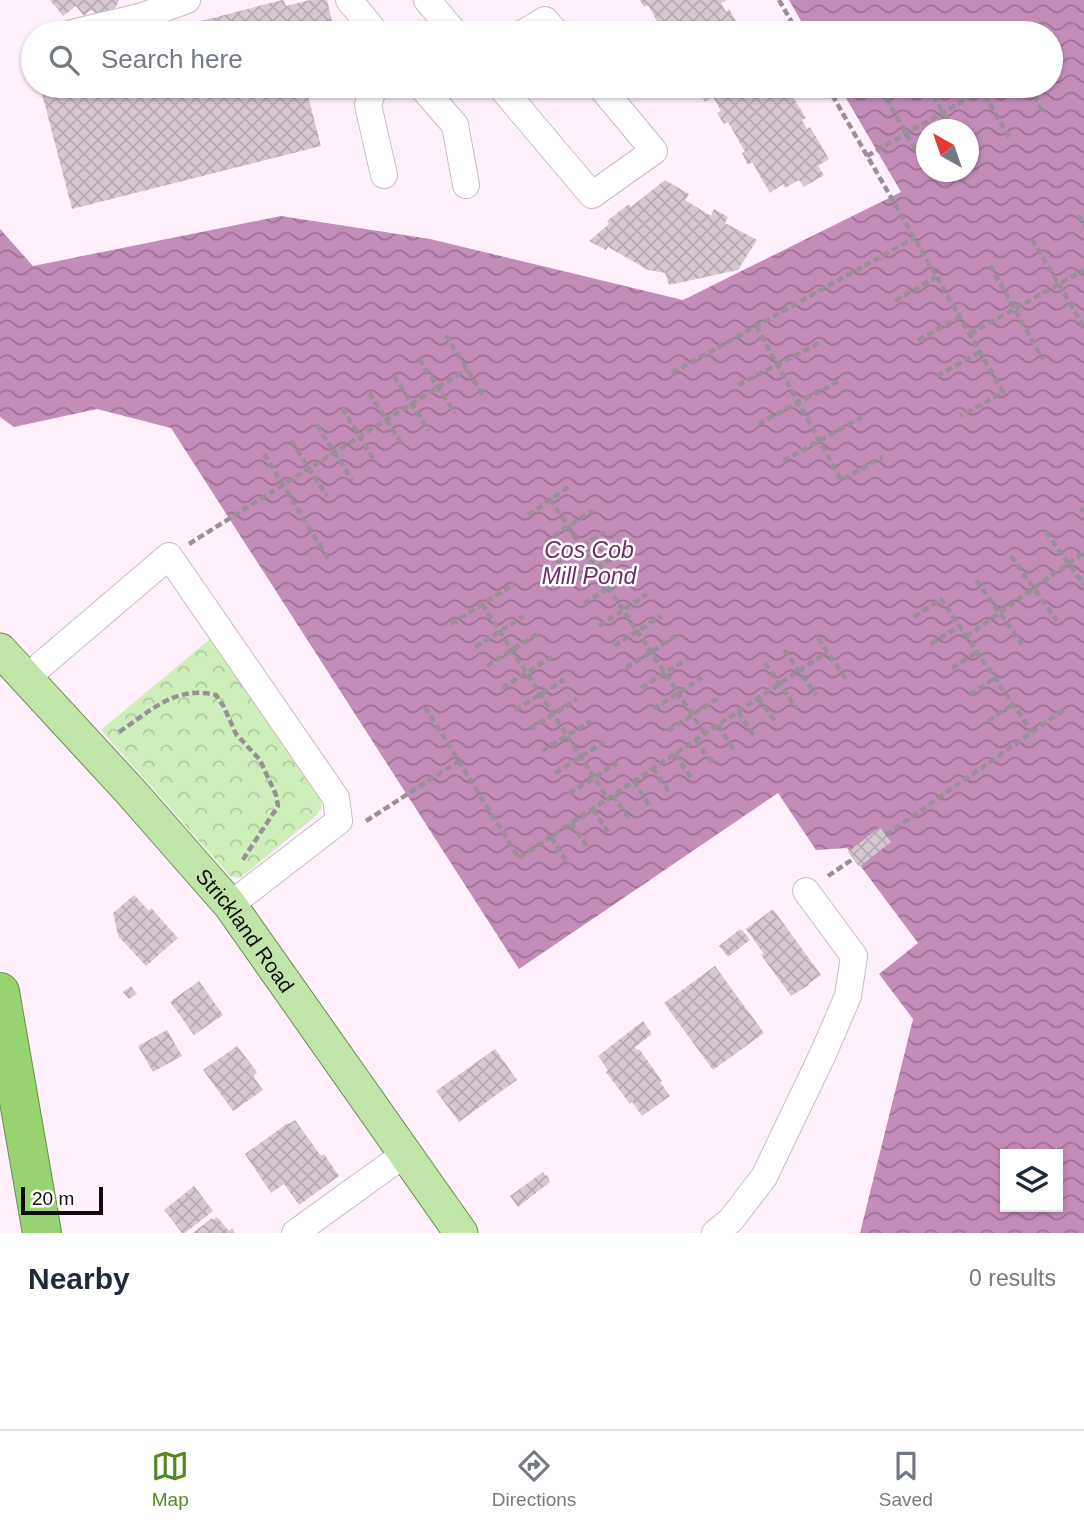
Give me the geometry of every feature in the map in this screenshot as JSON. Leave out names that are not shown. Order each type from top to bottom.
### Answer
[{"type":"highway","points":[[0,992],[43,1233]]},
{"type":"main road","name":"Strickland Road","points":[[0,650],[230,905],[461,1233]]},
{"type":"lane","points":[[123,21],[187,0]]},
{"type":"lane","points":[[349,0],[366,21]]},
{"type":"lane","points":[[427,0],[445,21]]},
{"type":"lane","points":[[370,98],[368,104],[384,175]]},
{"type":"lane","points":[[431,98],[455,125],[466,185]]},
{"type":"lane","points":[[510,98],[592,195],[654,151],[610,98]]},
{"type":"lane","points":[[26,678],[169,556],[337,798],[339,821],[230,905]]},
{"type":"lane","points":[[715,1233],[731,1220],[764,1177],[848,996],[854,956],[806,891]]},
{"type":"lane","points":[[295,1233],[405,1153]]},
{"type":"path","points":[[779,0],[791,21]]},
{"type":"path","points":[[834,98],[1003,392],[961,416]]},
{"type":"path","points":[[886,98],[916,152]]},
{"type":"path","points":[[935,98],[947,119]]},
{"type":"path","points":[[867,156],[965,98]]},
{"type":"path","points":[[986,98],[1009,137]]},
{"type":"path","points":[[1035,98],[1044,114]]},
{"type":"path","points":[[1078,215],[1084,226]]},
{"type":"path","points":[[672,373],[914,238]]},
{"type":"path","points":[[1032,239],[1084,327]]},
{"type":"path","points":[[990,265],[1043,360]]},
{"type":"path","points":[[970,334],[1084,270]]},
{"type":"path","points":[[895,301],[936,277]]},
{"type":"path","points":[[918,340],[960,317]]},
{"type":"path","points":[[756,326],[841,480],[883,457]]},
{"type":"path","points":[[446,335],[484,397]]},
{"type":"path","points":[[738,386],[821,342]]},
{"type":"path","points":[[937,376],[979,352]]},
{"type":"path","points":[[419,359],[455,413]]},
{"type":"path","points":[[197,538],[467,369]]},
{"type":"path","points":[[394,376],[429,431]]},
{"type":"path","points":[[758,424],[841,380]]},
{"type":"path","points":[[369,393],[403,446]]},
{"type":"path","points":[[342,408],[376,463]]},
{"type":"path","points":[[783,461],[862,417]]},
{"type":"path","points":[[317,425],[352,480]]},
{"type":"path","points":[[291,442],[327,496]]},
{"type":"path","points":[[264,454],[328,559]]},
{"type":"path","points":[[528,515],[570,485]]},
{"type":"path","points":[[550,499],[705,734]]},
{"type":"path","points":[[545,542],[593,510]]},
{"type":"path","points":[[556,563],[605,532]]},
{"type":"path","points":[[1046,532],[1084,585]]},
{"type":"path","points":[[966,637],[1084,552]]},
{"type":"path","points":[[570,585],[619,554]]},
{"type":"path","points":[[1011,556],[1057,621]]},
{"type":"path","points":[[584,604],[632,573]]},
{"type":"path","points":[[976,580],[1022,644]]},
{"type":"path","points":[[451,624],[514,584]]},
{"type":"path","points":[[599,626],[648,594]]},
{"type":"path","points":[[914,617],[941,599],[1032,732]]},
{"type":"path","points":[[482,604],[594,778],[629,819]]},
{"type":"path","points":[[475,647],[524,616]]},
{"type":"path","points":[[614,646],[661,616]]},
{"type":"path","points":[[931,644],[959,626]]},
{"type":"path","points":[[487,666],[537,634]]},
{"type":"path","points":[[626,668],[676,636]]},
{"type":"path","points":[[818,638],[846,679]]},
{"type":"path","points":[[784,650],[816,695]]},
{"type":"path","points":[[425,707],[519,858],[827,652]]},
{"type":"path","points":[[951,668],[977,652]]},
{"type":"path","points":[[502,688],[552,657]]},
{"type":"path","points":[[641,688],[687,659]]},
{"type":"path","points":[[765,663],[797,709]]},
{"type":"path","points":[[653,709],[702,678]]},
{"type":"path","points":[[970,695],[995,678]]},
{"type":"path","points":[[515,710],[564,680]]},
{"type":"path","points":[[119,732],[164,701],[184,693],[204,692],[216,695],[236,734],[260,760],[276,795],[278,806],[239,866]]},
{"type":"path","points":[[758,698],[775,721]]},
{"type":"path","points":[[530,729],[577,699]]},
{"type":"path","points":[[668,731],[717,699]]},
{"type":"path","points":[[988,721],[1013,704]]},
{"type":"path","points":[[886,835],[1065,709]]},
{"type":"path","points":[[738,712],[754,736]]},
{"type":"path","points":[[542,751],[591,720]]},
{"type":"path","points":[[718,725],[733,749]]},
{"type":"path","points":[[696,740],[713,764]]},
{"type":"path","points":[[555,774],[604,742]]},
{"type":"path","points":[[675,754],[691,778]]},
{"type":"path","points":[[382,811],[459,761]]},
{"type":"path","points":[[569,794],[617,764]]},
{"type":"path","points":[[653,768],[670,793]]},
{"type":"path","points":[[634,781],[649,805]]},
{"type":"path","points":[[593,808],[608,832]]},
{"type":"path","points":[[572,823],[588,848]]},
{"type":"path","points":[[551,837],[566,861]]},
{"type":"green space","points":[[211,638],[321,791],[322,807],[316,816],[240,878],[230,876],[101,730]]},
{"type":"water","name":"Cos Cob Mill Pond","points":[[789,0],[1084,0],[1084,1233],[860,1233],[913,1019],[879,974],[918,943],[847,848],[816,850],[778,793],[519,969],[171,428],[97,409],[14,427],[0,417],[0,229],[33,266],[281,216],[430,239],[683,300],[901,192],[846,98],[1063,98],[1063,21],[801,21]]},
{"type":"building","points":[[50,0],[119,0],[116,7],[103,14],[91,10],[84,16],[76,6],[63,16]]},
{"type":"building","points":[[284,0],[286,6],[310,0],[327,0],[332,21],[202,21]]},
{"type":"building","points":[[640,0],[727,0],[721,3],[726,12],[729,9],[736,21],[657,21],[648,5],[644,7]]},
{"type":"building","points":[[43,98],[309,98],[321,146],[72,209]]},
{"type":"building","points":[[714,98],[794,98],[806,118],[802,120],[807,129],[810,127],[829,159],[818,166],[824,175],[804,187],[799,180],[785,188],[783,184],[770,193],[752,162],[748,165],[742,153],[745,152],[728,122],[724,124],[717,113],[721,111]]},
{"type":"building","points":[[665,180],[689,194],[685,200],[711,216],[714,209],[728,217],[725,223],[757,240],[738,270],[669,285],[665,273],[648,270],[608,247],[606,250],[589,241],[609,224],[607,221],[629,204],[631,207]]},
{"type":"building","points":[[880,827],[891,842],[859,867],[848,852]]},
{"type":"building","points":[[134,895],[149,911],[151,908],[178,938],[146,966],[119,939],[113,913]]},
{"type":"building","points":[[773,909],[821,975],[791,996],[746,929]]},
{"type":"building","points":[[739,930],[750,940],[728,957],[719,946]]},
{"type":"building","points":[[715,966],[764,1033],[713,1070],[664,1003]]},
{"type":"building","points":[[199,981],[223,1015],[194,1035],[170,1002]]},
{"type":"building","points":[[131,986],[137,994],[129,999],[123,992]]},
{"type":"building","points":[[643,1021],[652,1034],[635,1047],[662,1081],[660,1082],[670,1096],[642,1116],[606,1072],[608,1070],[598,1056]]},
{"type":"building","points":[[167,1030],[182,1056],[153,1072],[138,1046]]},
{"type":"building","points":[[237,1046],[257,1072],[253,1076],[263,1090],[233,1111],[203,1070]]},
{"type":"building","points":[[495,1049],[517,1080],[459,1122],[436,1091]]},
{"type":"building","points":[[295,1120],[339,1176],[299,1205],[284,1184],[271,1193],[245,1154]]},
{"type":"building","points":[[543,1172],[550,1182],[518,1207],[510,1196]]},
{"type":"building","points":[[194,1186],[213,1211],[182,1233],[164,1210]]},
{"type":"building","points":[[217,1217],[229,1231],[232,1228],[235,1233],[193,1233],[212,1218],[213,1220]]}]
